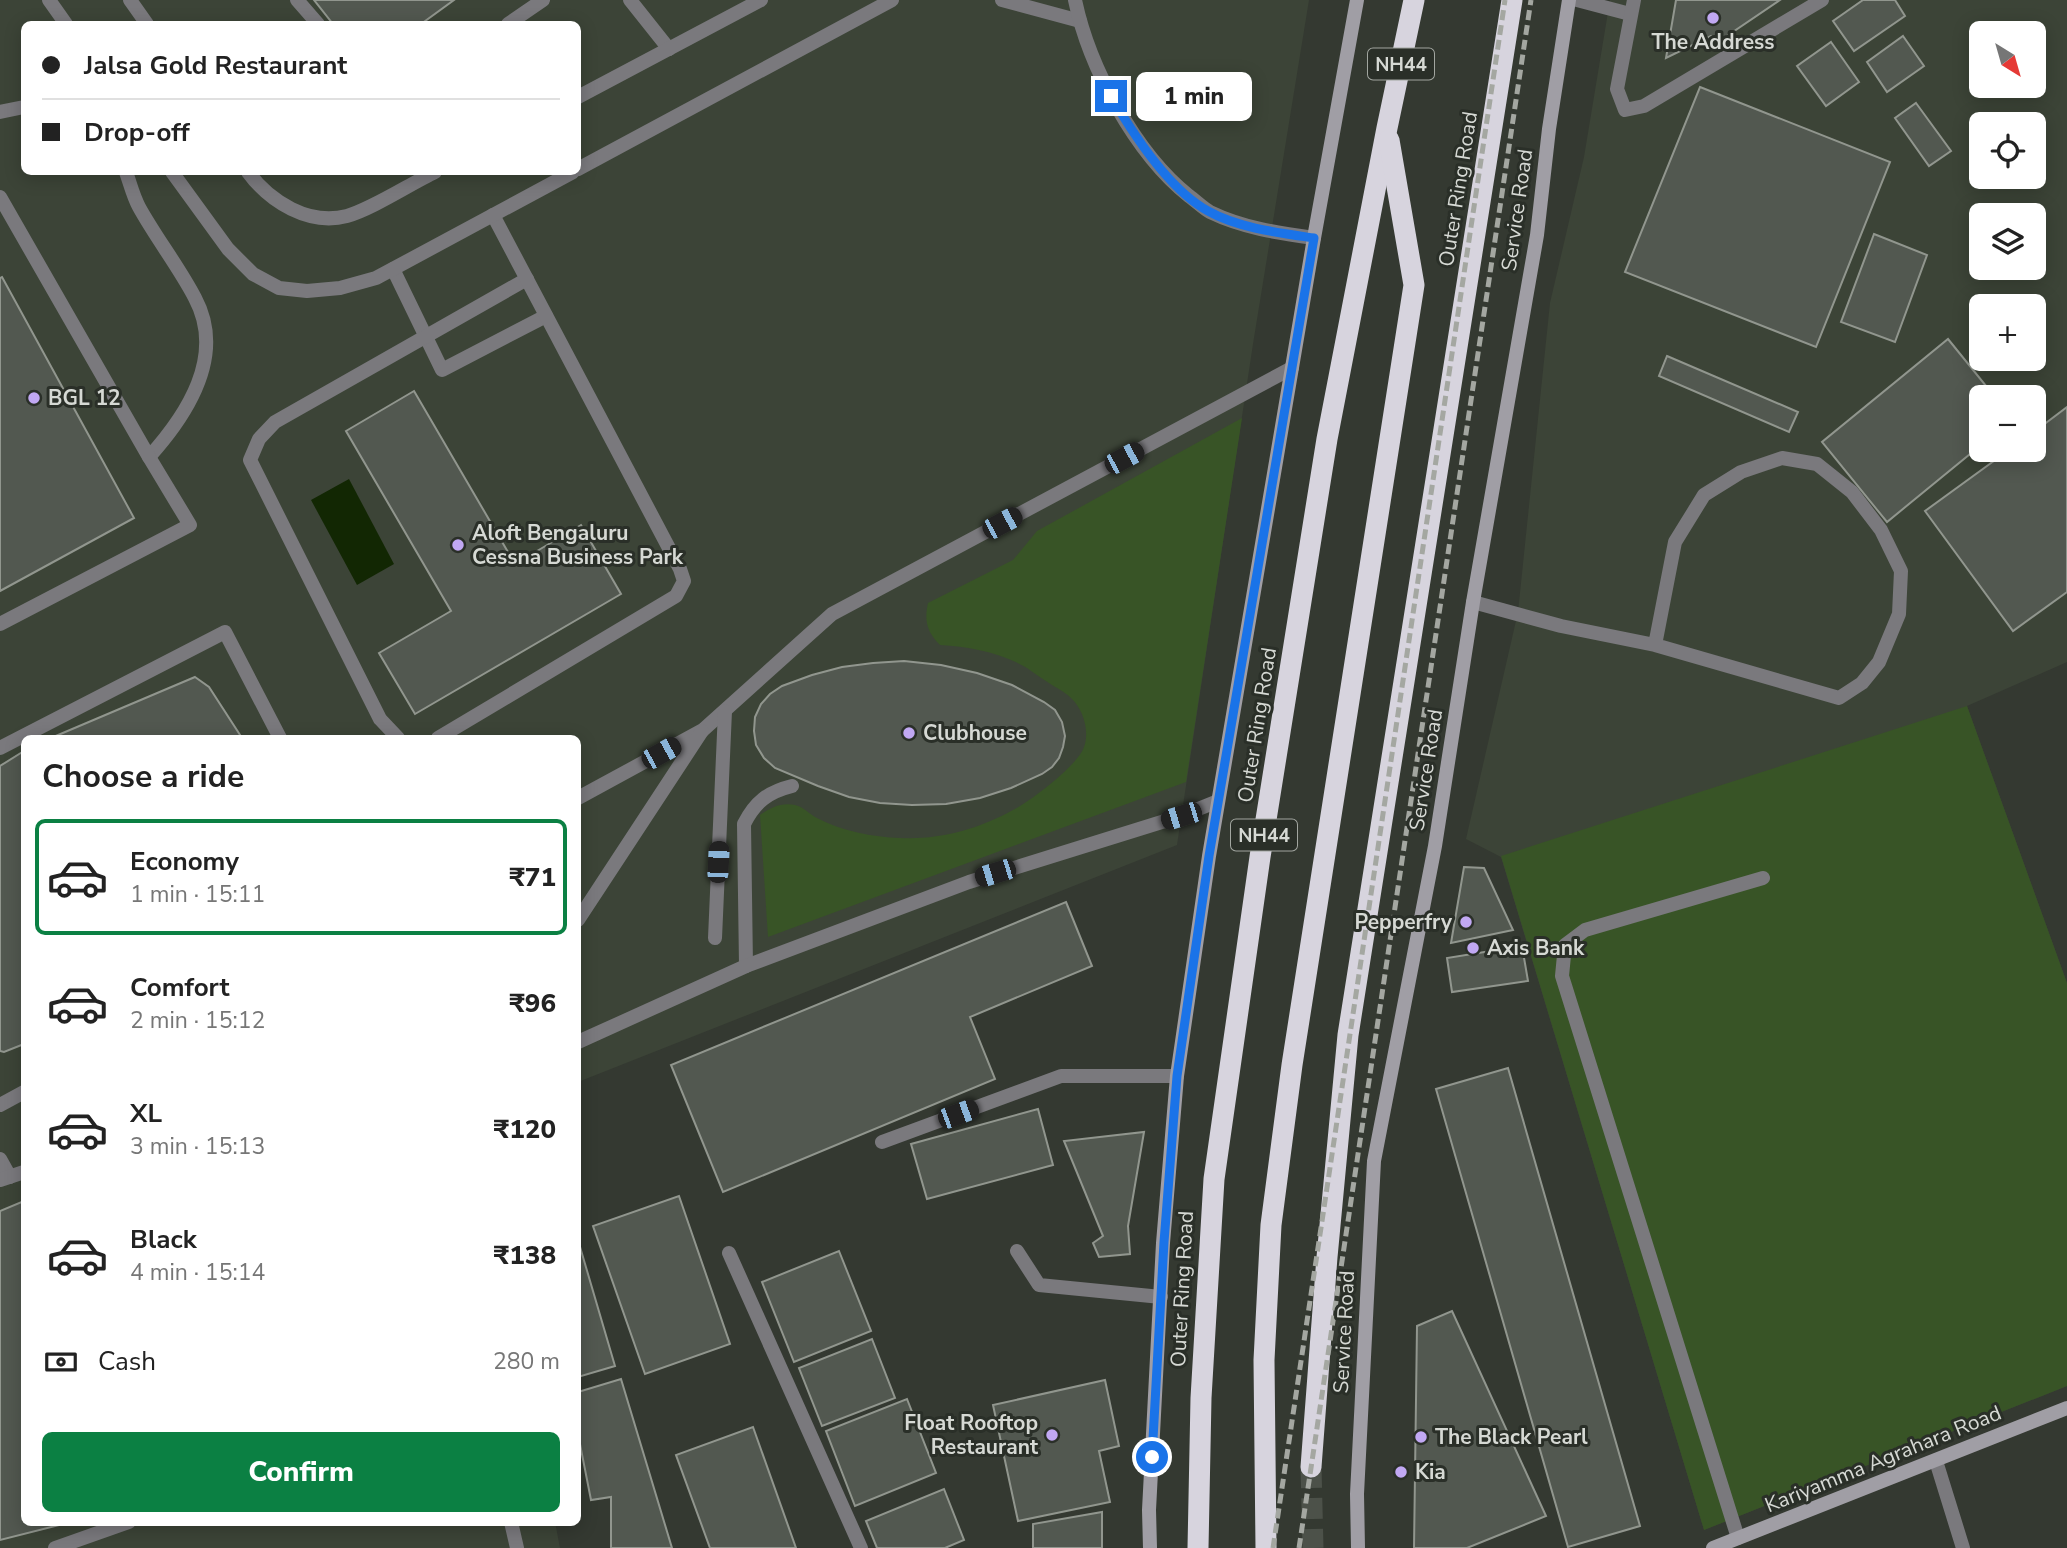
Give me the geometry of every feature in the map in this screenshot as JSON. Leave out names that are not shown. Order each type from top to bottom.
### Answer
[{"type":"highway","name":"Outer Ring Road","points":[[1198,1548],[1200,1398],[1214,1179],[1260,858],[1325,452],[1414,0]]},
{"type":"highway","name":"Outer Ring Road","points":[[1311,1467],[1348,1035],[1512,0]]},
{"type":"highway","points":[[1266,1548],[1264,1360],[1271,1225],[1292,1065],[1414,285],[1387,128]]},
{"type":"street","points":[[49,0],[64,21]]},
{"type":"street","points":[[130,0],[145,21]]},
{"type":"street","points":[[297,0],[315,21]]},
{"type":"street","points":[[512,21],[543,0]]},
{"type":"street","points":[[630,0],[669,48]]},
{"type":"street","points":[[581,95],[761,0]]},
{"type":"street","points":[[581,167],[892,0]]},
{"type":"street","points":[[1002,0],[1080,21]]},
{"type":"street","points":[[1075,0],[1100,75],[1123,116],[1177,187],[1208,211],[1231,220],[1253,228],[1314,238]]},
{"type":"street","points":[[1150,1548],[1149,1510],[1161,1297],[1177,1076],[1218,801],[1357,0]]},
{"type":"street","name":"Service Road","points":[[1358,1548],[1357,1493],[1374,1161],[1435,846],[1473,602],[1537,235],[1549,129],[1569,0]]},
{"type":"street","points":[[1577,0],[1632,7],[1617,89],[1625,110],[1644,106],[1822,0]]},
{"type":"street","points":[[0,112],[21,108]]},
{"type":"street","points":[[128,175],[139,207],[196,300],[206,331],[204,365],[194,396],[176,425],[149,457]]},
{"type":"street","points":[[174,175],[228,249],[253,274],[279,288],[307,291],[340,288],[376,278],[566,175]]},
{"type":"street","points":[[251,175],[272,197],[291,210],[317,218],[346,216],[429,175]]},
{"type":"street","points":[[0,197],[190,524],[0,624]]},
{"type":"street","points":[[443,735],[676,596],[684,581],[493,215]]},
{"type":"street","points":[[393,269],[442,370],[546,316]]},
{"type":"street","points":[[395,735],[380,719],[250,460],[258,439],[275,422],[527,279]]},
{"type":"street","points":[[581,796],[703,730],[832,614],[1292,368]]},
{"type":"street","points":[[1473,602],[1561,626],[1655,645],[1839,698],[1862,683],[1879,662],[1899,614],[1901,570],[1881,530],[1852,492],[1817,464],[1782,458],[1741,472],[1704,495],[1675,542],[1655,645]]},
{"type":"street","points":[[25,735],[225,632],[278,735]]},
{"type":"street","points":[[715,938],[725,711]]},
{"type":"street","points":[[581,915],[703,730]]},
{"type":"street","points":[[0,748],[21,737]]},
{"type":"street","points":[[746,966],[744,824],[751,809],[762,798],[776,790],[792,786]]},
{"type":"street","points":[[581,1041],[746,966],[969,881],[1181,816],[1218,801]]},
{"type":"street","points":[[1738,1538],[1562,976],[1565,945],[1585,930],[1763,878]]},
{"type":"street","points":[[882,1142],[1061,1076],[1177,1076]]},
{"type":"street","points":[[0,1105],[21,1093]]},
{"type":"street","points":[[0,1159],[5,1179]]},
{"type":"street","points":[[1017,1251],[1039,1285],[1161,1297]]},
{"type":"street","points":[[729,1253],[861,1548]]},
{"type":"street","name":"Kariyamma Agrahara Road","points":[[1713,1548],[2067,1408]]},
{"type":"street","points":[[1936,1461],[1963,1548]]},
{"type":"street","points":[[55,1548],[117,1526]]},
{"type":"street","points":[[512,1526],[517,1548]]},
{"type":"shaded area","points":[[0,0],[1309,0],[1253,344],[1177,845],[581,1081],[581,735],[21,735],[21,1526],[556,1526],[560,1548],[0,1548]]},
{"type":"shaded area","points":[[1610,0],[2067,0],[2067,662],[1967,706],[2067,983],[2067,1386],[1704,1530],[1501,857],[1466,839],[1518,612],[1550,303],[1584,157]]},
{"type":"shaded area","points":[[1242,418],[1186,782],[768,937],[760,815],[768,810],[780,805],[795,805],[836,826],[879,836],[915,838],[944,835],[973,828],[1013,810],[1042,791],[1073,763],[1084,747],[1086,734],[1079,708],[1066,693],[1027,668],[996,654],[940,645],[928,626],[928,603],[1013,560],[1037,531]]},
{"type":"shaded area","points":[[349,479],[394,564],[357,585],[311,500]]},
{"type":"shaded area","points":[[1967,706],[2067,983],[2067,1386],[1704,1530],[1501,856]]},
{"type":"building","points":[[314,0],[454,0],[425,21],[331,21]]},
{"type":"building","name":"The Address","points":[[1676,0],[1780,0],[1718,42],[1711,36],[1666,58]]},
{"type":"building","points":[[1863,0],[1895,0],[1905,16],[1854,51],[1833,21]]},
{"type":"building","points":[[1903,36],[1924,66],[1887,92],[1867,62]]},
{"type":"building","points":[[1831,42],[1859,82],[1826,106],[1797,66]]},
{"type":"building","points":[[1700,87],[1890,162],[1816,347],[1625,272]]},
{"type":"building","points":[[1916,103],[1951,151],[1929,166],[1895,118]]},
{"type":"building","points":[[1874,234],[1927,255],[1895,342],[1841,322]]},
{"type":"building","name":"BGL 12","points":[[2,277],[134,518],[0,591],[0,278]]},
{"type":"building","points":[[1948,339],[1969,365],[1969,371],[1974,371],[1985,385],[1969,385],[1969,455],[1887,522],[1822,442]]},
{"type":"building","points":[[1667,356],[1798,412],[1789,432],[1659,376]]},
{"type":"building","name":"Aloft Bengaluru Cessna Business Park","points":[[414,391],[515,564],[581,525],[621,594],[415,714],[379,653],[451,611],[346,431]]},
{"type":"building","points":[[2067,407],[2067,592],[2013,631],[1925,511],[1992,462],[2046,462],[2046,423]]},
{"type":"building","name":"Clubhouse","points":[[904,661],[977,673],[1012,685],[1044,702],[1055,710],[1062,722],[1065,736],[1059,758],[1042,774],[980,798],[946,804],[912,805],[849,797],[775,768],[764,758],[756,745],[755,717],[770,694],[782,686],[842,667]]},
{"type":"building","points":[[195,677],[209,687],[240,735],[58,735]]},
{"type":"building","points":[[21,753],[21,1045],[4,1052],[0,1051],[0,766]]},
{"type":"building","points":[[1464,867],[1484,868],[1513,930],[1451,943]]},
{"type":"building","points":[[1066,902],[1092,966],[970,1017],[995,1079],[723,1192],[671,1065]]},
{"type":"building","points":[[1522,946],[1528,981],[1452,992],[1447,958]]},
{"type":"building","points":[[1508,1068],[1640,1526],[1568,1547],[1436,1089]]},
{"type":"building","points":[[1038,1109],[1053,1165],[927,1199],[911,1144]]},
{"type":"building","points":[[1144,1132],[1128,1226],[1130,1254],[1099,1257],[1093,1243],[1103,1236],[1064,1141]]},
{"type":"building","points":[[679,1196],[730,1344],[645,1374],[593,1226]]},
{"type":"building","points":[[21,1202],[21,1526],[55,1526],[0,1540],[0,1211]]},
{"type":"building","points":[[581,1250],[615,1366],[581,1376]]},
{"type":"building","points":[[839,1251],[871,1331],[794,1362],[762,1282]]},
{"type":"building","points":[[1452,1311],[1546,1516],[1467,1548],[1414,1548],[1417,1326]]},
{"type":"building","points":[[872,1339],[895,1398],[822,1426],[799,1368]]},
{"type":"building","points":[[621,1379],[672,1548],[611,1548],[611,1497],[591,1500],[581,1449],[581,1391]]},
{"type":"building","points":[[1105,1380],[1119,1446],[1099,1451],[1110,1502],[1018,1521],[993,1405]]},
{"type":"building","points":[[907,1399],[936,1473],[855,1506],[826,1431]]},
{"type":"building","points":[[753,1427],[796,1548],[710,1548],[676,1455]]},
{"type":"building","points":[[944,1489],[964,1540],[945,1548],[877,1548],[866,1521]]},
{"type":"building","points":[[1102,1512],[1102,1548],[1033,1548],[1033,1524]]},
{"type":"tunnel","points":[[1311,1467],[1313,1548]]},
{"type":"railway","points":[[1273,1548],[1505,0]]},
{"type":"railway","points":[[1299,1548],[1531,0]]},
{"type":"place","name":"The Address","points":[[1713,18]]},
{"type":"place","name":"BGL 12","points":[[34,398]]},
{"type":"place","name":"Aloft Bengaluru Cessna Business Park","points":[[458,545]]},
{"type":"place","name":"Clubhouse","points":[[909,733]]},
{"type":"place","name":"Pepperfry","points":[[1466,922]]},
{"type":"place","name":"Axis Bank","points":[[1473,948]]},
{"type":"place","name":"Float Rooftop Restaurant","points":[[1052,1435]]},
{"type":"place","name":"The Black Pearl","points":[[1421,1437]]},
{"type":"place","name":"Kia","points":[[1401,1472]]},
{"type":"route","points":[[1111,96],[1152,157],[1177,187],[1208,211],[1253,228],[1314,238],[1209,856],[1177,1076],[1164,1242],[1152,1457]]}]
